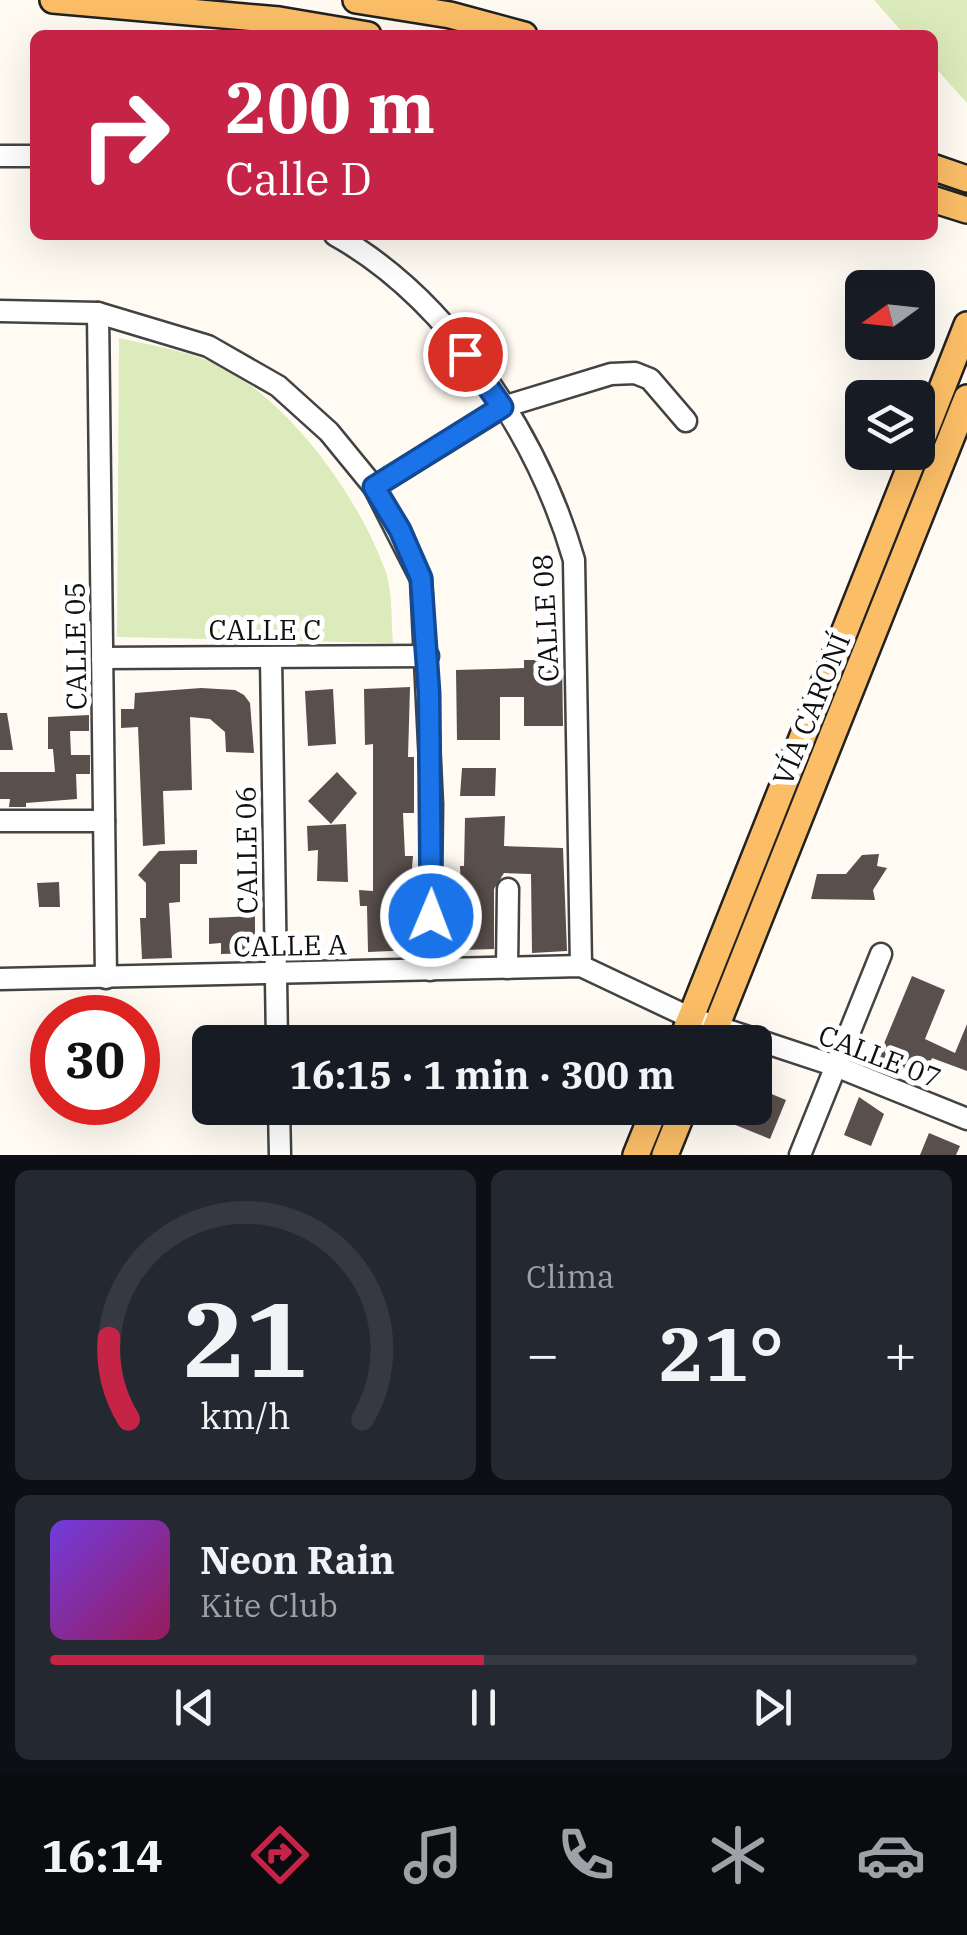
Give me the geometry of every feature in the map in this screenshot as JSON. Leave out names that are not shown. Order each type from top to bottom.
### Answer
[{"type":"main road","points":[[53,0],[279,20],[338,30]]},
{"type":"main road","points":[[356,0],[450,15],[506,30]]},
{"type":"main road","points":[[938,169],[966,177]]},
{"type":"main road","points":[[938,200],[965,210]]},
{"type":"main road","name":"VÍA CARONÍ","points":[[935,405],[967,324]]},
{"type":"main road","name":"VÍA CARONÍ","points":[[717,1025],[967,398]]},
{"type":"main road","name":"VÍA CARONÍ","points":[[688,1025],[909,470]]},
{"type":"main road","points":[[636,1155],[648,1125]]},
{"type":"main road","points":[[665,1155],[677,1125]]},
{"type":"street","points":[[0,156],[30,156]]},
{"type":"street","name":"CALLE 08","points":[[342,240],[408,286],[446,326],[540,467],[574,560],[581,966]]},
{"type":"street","points":[[0,311],[98,313],[208,346],[278,386],[329,432],[374,487],[400,530],[421,578],[428,656],[430,970]]},
{"type":"street","name":"CALLE 05","points":[[98,313],[106,978]]},
{"type":"street","points":[[374,487],[502,407],[611,374],[635,373],[650,379],[686,421]]},
{"type":"street","name":"CALLE C","points":[[102,658],[428,656]]},
{"type":"street","name":"CALLE 06","points":[[271,657],[277,1025]]},
{"type":"street","points":[[0,821],[104,821]]},
{"type":"street","points":[[508,889],[508,968]]},
{"type":"street","points":[[800,1155],[833,1065],[881,954]]},
{"type":"street","name":"CALLE A","points":[[0,979],[581,966],[691,1018]]},
{"type":"street","name":"CALLE 07","points":[[691,1018],[700,1025]]},
{"type":"street","name":"CALLE 07","points":[[772,1050],[833,1065],[967,1119]]},
{"type":"street","points":[[279,1125],[280,1155]]},
{"type":"green space","points":[[874,0],[967,0],[967,103],[938,71],[938,30],[901,30]]},
{"type":"green space","points":[[119,338],[201,358],[230,372],[259,392],[312,445],[355,507],[384,567],[393,643],[117,637]]},
{"type":"building","points":[[524,660],[562,660],[563,726],[524,726],[524,697],[500,697],[500,740],[457,740],[456,670],[524,668]]},
{"type":"building","points":[[410,687],[408,757],[414,757],[414,813],[403,813],[405,856],[413,856],[408,919],[414,919],[415,950],[368,952],[367,906],[360,906],[359,890],[373,891],[373,744],[365,745],[364,689]]},
{"type":"building","points":[[201,688],[235,690],[244,695],[250,703],[254,753],[226,752],[225,732],[210,719],[190,717],[192,790],[163,791],[165,844],[143,846],[138,727],[121,728],[121,709],[134,709],[135,693]]},
{"type":"building","points":[[333,689],[336,744],[308,746],[305,691]]},
{"type":"building","points":[[0,713],[7,713],[13,750],[0,750]]},
{"type":"building","points":[[89,715],[89,731],[70,731],[71,755],[90,755],[90,774],[76,774],[77,799],[9,807],[10,799],[0,799],[0,772],[55,772],[53,749],[48,749],[48,717]]},
{"type":"building","points":[[462,768],[496,768],[495,796],[460,796]]},
{"type":"building","points":[[337,772],[357,793],[331,824],[308,801]]},
{"type":"building","points":[[505,816],[504,846],[563,848],[567,951],[532,953],[531,874],[504,873],[494,889],[494,949],[463,950],[460,866],[464,866],[465,818]]},
{"type":"building","points":[[346,824],[348,882],[317,881],[318,850],[308,851],[307,826]]},
{"type":"building","points":[[197,850],[197,864],[180,864],[180,902],[169,903],[172,958],[142,959],[140,918],[146,918],[146,883],[138,875],[159,851]]},
{"type":"building","points":[[879,854],[877,866],[887,868],[873,890],[875,900],[811,899],[817,874],[846,874],[862,855]]},
{"type":"building","points":[[59,882],[60,907],[39,907],[37,883]]},
{"type":"building","points":[[255,916],[255,953],[221,954],[221,943],[209,944],[209,918]]},
{"type":"building","points":[[912,976],[945,990],[925,1039],[955,1053],[967,1024],[967,1071],[932,1058],[924,1078],[878,1058]]},
{"type":"building","points":[[772,1094],[786,1100],[770,1139],[735,1125],[772,1125]]},
{"type":"building","points":[[859,1097],[884,1114],[871,1146],[844,1135]]},
{"type":"building","points":[[929,1133],[960,1146],[956,1155],[920,1155]]},
{"type":"route","points":[[431,916],[428,656],[421,578],[400,530],[374,487],[502,407],[465,354]]}]
